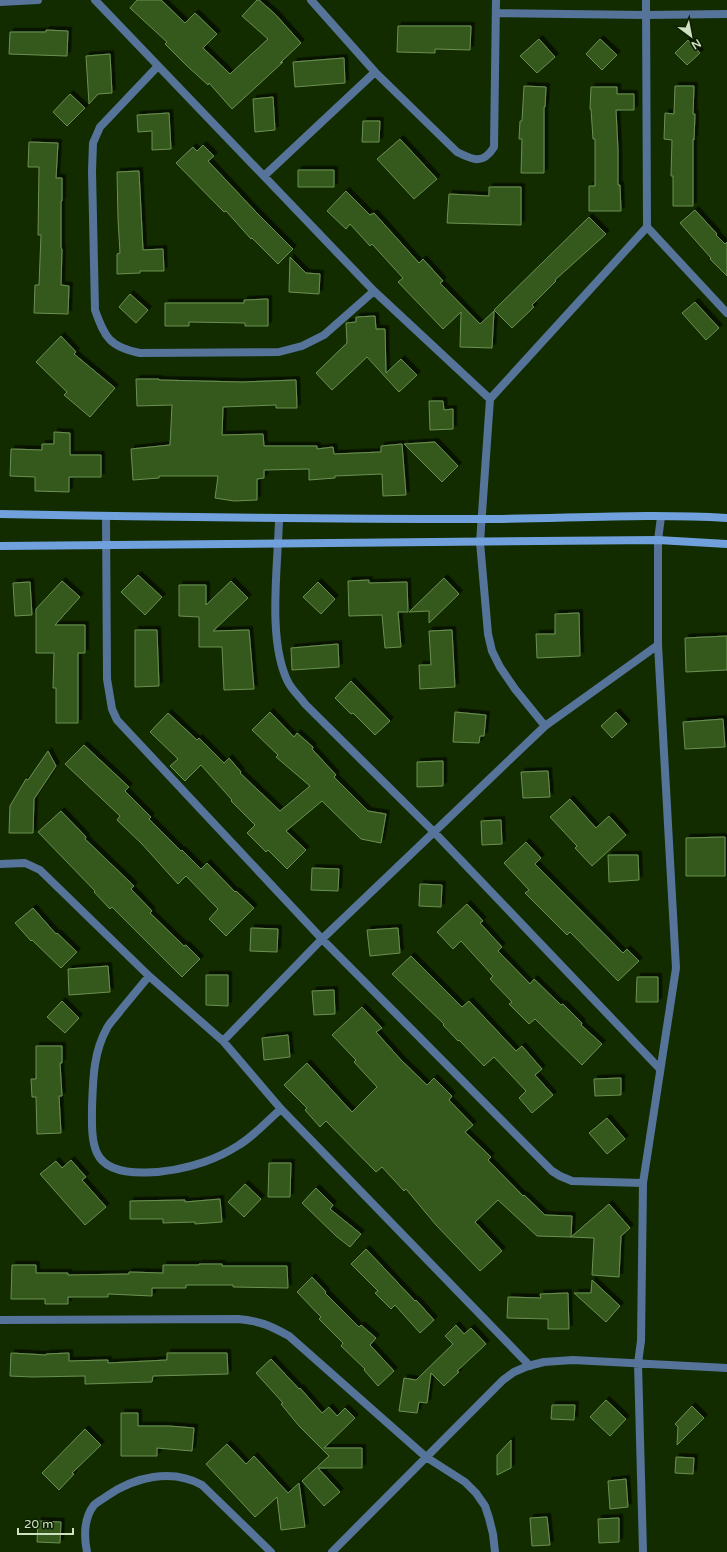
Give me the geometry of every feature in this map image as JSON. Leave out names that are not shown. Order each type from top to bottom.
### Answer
[{"type":"street","points":[[0,2],[38,0]]},
{"type":"street","points":[[95,0],[374,291],[490,399]]},
{"type":"street","points":[[311,0],[375,72],[457,152],[471,159],[481,160],[489,154],[494,147],[496,0]]},
{"type":"street","points":[[646,0],[647,227],[727,313]]},
{"type":"street","points":[[496,13],[646,15],[727,14]]},
{"type":"street","points":[[158,66],[100,127],[93,143],[95,310],[110,341],[124,350],[140,353],[279,352],[302,346],[324,335],[374,291]]},
{"type":"street","points":[[264,176],[375,72]]},
{"type":"street","points":[[545,726],[515,689],[500,667],[492,650],[488,634],[480,542],[490,399],[647,227]]},
{"type":"street","points":[[0,514],[279,518],[727,518]]},
{"type":"street","points":[[106,516],[107,679],[112,709],[117,720],[322,939],[552,1171],[572,1181],[643,1184]]},
{"type":"street","points":[[643,1552],[638,1363],[641,1341],[643,1184],[676,968],[658,644],[658,540],[661,517]]},
{"type":"street","points":[[279,518],[276,635],[280,660],[289,683],[305,704],[434,832],[660,1068]]},
{"type":"street","points":[[0,546],[658,540],[727,544]]},
{"type":"street","points":[[222,1041],[322,939],[545,726],[658,644]]},
{"type":"street","points":[[0,864],[24,863],[40,870],[149,976],[222,1041],[281,1109],[530,1366]]},
{"type":"street","points":[[149,976],[108,1027],[98,1045],[93,1080],[92,1115],[94,1144],[97,1154],[101,1159],[112,1168],[131,1172],[158,1171],[204,1162],[220,1156],[241,1144],[281,1109]]},
{"type":"street","points":[[0,1320],[238,1319],[269,1325],[289,1336],[426,1458],[465,1482],[476,1493],[484,1506],[494,1534],[496,1552]]},
{"type":"street","points":[[332,1552],[342,1549],[426,1458],[503,1380],[514,1372],[544,1362],[574,1360],[727,1368]]},
{"type":"street","points":[[87,1552],[84,1540],[86,1522],[94,1505],[115,1491],[138,1481],[159,1476],[176,1476],[192,1479],[202,1485],[271,1552]]},
{"type":"building","points":[[137,0],[161,0],[185,23],[195,13],[217,34],[203,48],[230,74],[268,39],[242,16],[257,0],[259,0],[275,14],[301,43],[280,63],[283,62],[232,109],[209,83],[208,85],[186,65],[165,44],[167,42],[130,8]]},
{"type":"building","points":[[398,26],[471,26],[470,50],[435,49],[435,53],[397,52]]},
{"type":"building","points":[[46,30],[68,31],[67,56],[9,54],[10,32],[46,32]]},
{"type":"building","points":[[539,39],[555,57],[537,73],[520,56]]},
{"type":"building","points":[[600,39],[617,55],[602,70],[586,54]]},
{"type":"building","points":[[688,40],[700,53],[687,65],[675,53]]},
{"type":"building","points":[[110,54],[112,93],[98,94],[89,104],[86,56]]},
{"type":"building","points":[[344,58],[345,83],[295,87],[293,62]]},
{"type":"building","points":[[524,86],[546,87],[544,107],[544,173],[521,173],[522,139],[519,139],[520,121],[522,121]]},
{"type":"building","points":[[675,86],[694,86],[693,114],[695,114],[694,140],[693,139],[693,206],[673,206],[673,176],[671,176],[672,140],[664,139],[665,113],[674,114]]},
{"type":"building","points":[[591,87],[617,87],[617,94],[634,94],[634,110],[616,110],[618,185],[620,185],[621,211],[589,211],[589,186],[595,186],[595,139],[593,139],[590,109]]},
{"type":"building","points":[[70,94],[85,108],[67,126],[53,112]]},
{"type":"building","points":[[273,97],[275,130],[255,132],[253,99]]},
{"type":"building","points":[[169,113],[171,149],[152,150],[152,131],[138,132],[137,115]]},
{"type":"building","points":[[363,121],[380,121],[379,142],[362,142]]},
{"type":"building","points":[[400,139],[437,179],[414,199],[377,159]]},
{"type":"building","points":[[29,142],[58,143],[56,178],[62,178],[61,285],[69,286],[68,314],[34,313],[35,285],[39,285],[41,235],[38,235],[39,167],[28,167]]},
{"type":"building","points":[[203,145],[214,156],[208,161],[293,249],[278,264],[252,238],[251,239],[226,211],[224,212],[176,163],[193,147],[197,151]]},
{"type":"building","points":[[298,170],[334,170],[334,187],[298,187]]},
{"type":"building","points":[[139,171],[143,250],[163,249],[164,271],[140,271],[140,273],[117,274],[117,254],[120,253],[117,172]]},
{"type":"building","points":[[489,187],[521,187],[521,225],[447,223],[449,194],[489,196]]},
{"type":"building","points":[[346,191],[370,215],[374,213],[419,263],[423,259],[443,281],[440,283],[480,324],[494,311],[492,348],[460,347],[461,312],[443,329],[398,282],[403,278],[372,244],[370,246],[350,224],[346,229],[327,211]]},
{"type":"building","points":[[695,210],[725,244],[727,242],[727,276],[710,259],[711,258],[680,223]]},
{"type":"building","points":[[589,217],[606,234],[555,280],[556,281],[532,305],[534,307],[512,328],[494,310]]},
{"type":"building","points":[[290,257],[306,273],[320,274],[319,294],[289,292]]},
{"type":"building","points":[[130,294],[148,310],[136,323],[119,307]]},
{"type":"building","points":[[268,299],[268,326],[245,326],[245,323],[189,322],[189,326],[165,326],[165,303],[244,303],[244,300]]},
{"type":"building","points":[[695,302],[719,328],[706,340],[682,313]]},
{"type":"building","points":[[375,316],[376,329],[385,329],[386,373],[401,359],[417,375],[399,392],[367,357],[332,390],[316,373],[347,343],[346,323],[356,322],[356,317]]},
{"type":"building","points":[[61,336],[76,352],[74,354],[115,388],[90,417],[64,395],[67,392],[36,362]]},
{"type":"building","points":[[136,379],[242,382],[296,380],[297,408],[276,408],[276,405],[223,407],[222,435],[263,434],[264,446],[317,446],[317,449],[333,447],[334,454],[381,452],[381,446],[402,444],[406,495],[383,496],[382,474],[335,476],[335,478],[309,480],[309,469],[264,470],[264,478],[257,479],[257,500],[234,501],[215,498],[218,476],[159,476],[159,478],[133,480],[131,449],[170,445],[172,405],[137,406]]},
{"type":"building","points":[[429,401],[443,401],[444,410],[453,409],[453,429],[430,430]]},
{"type":"building","points":[[54,432],[70,433],[70,455],[101,455],[101,477],[69,477],[69,492],[35,491],[35,477],[10,476],[11,449],[42,450],[42,444],[54,444]]},
{"type":"building","points":[[435,442],[458,466],[442,482],[404,444]]},
{"type":"building","points":[[138,575],[162,597],[145,615],[121,592]]},
{"type":"building","points":[[444,578],[459,594],[429,623],[429,611],[409,612]]},
{"type":"building","points":[[369,580],[369,583],[407,582],[408,612],[398,612],[401,647],[385,648],[382,615],[349,616],[348,581]]},
{"type":"building","points":[[62,581],[80,597],[55,625],[85,625],[85,653],[78,653],[78,723],[56,723],[56,688],[53,688],[54,653],[36,653],[36,609]]},
{"type":"building","points":[[231,581],[248,598],[213,631],[249,630],[254,689],[224,690],[222,647],[199,647],[199,617],[179,616],[179,585],[206,585],[206,605]]},
{"type":"building","points":[[30,582],[32,615],[15,616],[13,583]]},
{"type":"building","points":[[318,582],[335,599],[321,614],[303,597]]},
{"type":"building","points":[[579,613],[580,656],[537,658],[536,634],[555,634],[555,614]]},
{"type":"building","points":[[135,630],[157,630],[159,686],[135,687]]},
{"type":"building","points":[[452,630],[455,687],[420,689],[419,665],[431,665],[429,631]]},
{"type":"building","points":[[727,636],[727,670],[686,672],[685,638]]},
{"type":"building","points":[[338,644],[339,667],[292,670],[291,648]]},
{"type":"building","points":[[351,681],[390,721],[375,735],[353,713],[351,714],[335,698]]},
{"type":"building","points":[[270,712],[294,737],[297,733],[313,747],[312,749],[336,775],[334,777],[368,811],[386,814],[381,843],[361,839],[322,801],[286,831],[306,850],[287,869],[268,850],[266,852],[247,833],[255,825],[231,801],[232,800],[201,765],[185,781],[170,766],[178,759],[150,732],[168,713],[197,740],[199,738],[224,763],[229,758],[241,772],[240,773],[280,811],[310,786],[276,757],[278,755],[252,730]]},
{"type":"building","points":[[455,712],[486,715],[484,736],[480,736],[479,743],[453,742]]},
{"type":"building","points":[[616,712],[627,724],[612,738],[601,726]]},
{"type":"building","points":[[723,719],[725,747],[685,749],[683,722]]},
{"type":"building","points":[[84,745],[129,787],[125,791],[151,817],[149,819],[181,851],[182,850],[201,869],[207,863],[235,892],[236,891],[254,908],[226,936],[209,919],[218,909],[186,876],[178,884],[142,844],[117,820],[120,816],[65,764]]},
{"type":"building","points":[[48,751],[56,766],[34,799],[33,833],[9,833],[10,806],[26,779],[28,780]]},
{"type":"building","points":[[443,761],[443,786],[417,787],[417,762]]},
{"type":"building","points":[[548,771],[550,797],[523,798],[521,772]]},
{"type":"building","points":[[570,799],[596,828],[609,816],[626,835],[592,866],[575,848],[577,846],[550,817]]},
{"type":"building","points":[[61,811],[86,837],[85,839],[134,886],[131,889],[152,911],[150,913],[184,946],[186,945],[200,959],[182,977],[112,907],[110,909],[94,892],[95,891],[38,832]]},
{"type":"building","points":[[501,820],[502,844],[482,845],[481,821]]},
{"type":"building","points":[[725,837],[725,876],[686,876],[686,838]]},
{"type":"building","points":[[526,842],[541,858],[535,864],[623,953],[627,949],[639,961],[618,981],[570,932],[567,935],[525,893],[529,890],[504,863]]},
{"type":"building","points":[[608,855],[638,855],[639,880],[609,882]]},
{"type":"building","points":[[312,868],[339,869],[338,891],[311,890]]},
{"type":"building","points":[[420,884],[442,885],[441,907],[419,906]]},
{"type":"building","points":[[467,904],[483,921],[480,923],[502,947],[498,951],[530,984],[534,979],[561,1005],[563,1004],[582,1023],[581,1025],[602,1044],[582,1065],[535,1019],[529,1024],[509,1004],[512,1002],[490,979],[493,976],[461,941],[453,949],[437,932]]},
{"type":"building","points":[[33,908],[56,934],[57,933],[77,952],[61,968],[32,940],[31,941],[15,923]]},
{"type":"building","points":[[251,928],[278,929],[277,952],[250,951]]},
{"type":"building","points":[[398,928],[400,953],[370,956],[367,930]]},
{"type":"building","points":[[411,956],[462,1007],[469,1001],[516,1051],[522,1046],[542,1069],[535,1075],[553,1095],[532,1113],[519,1098],[526,1091],[494,1057],[484,1066],[459,1040],[458,1041],[443,1025],[444,1024],[392,974]]},
{"type":"building","points":[[108,966],[110,992],[69,995],[68,969]]},
{"type":"building","points":[[206,975],[228,975],[228,1006],[206,1005]]},
{"type":"building","points":[[637,977],[658,977],[658,1002],[636,1002]]},
{"type":"building","points":[[334,990],[335,1014],[314,1015],[312,991]]},
{"type":"building","points":[[62,1001],[79,1018],[65,1033],[47,1017]]},
{"type":"building","points":[[362,1007],[382,1028],[376,1032],[401,1060],[427,1085],[434,1078],[452,1096],[449,1100],[473,1125],[465,1132],[491,1157],[488,1160],[523,1196],[524,1195],[545,1215],[572,1216],[571,1237],[537,1236],[498,1200],[475,1222],[502,1251],[480,1271],[436,1225],[406,1189],[404,1191],[382,1167],[376,1172],[326,1121],[320,1127],[305,1110],[307,1108],[284,1085],[307,1063],[352,1112],[377,1087],[354,1062],[356,1060],[332,1035]]},
{"type":"building","points":[[288,1035],[290,1057],[264,1060],[262,1038]]},
{"type":"building","points":[[36,1046],[62,1046],[62,1063],[60,1063],[62,1096],[59,1096],[61,1133],[37,1134],[36,1097],[32,1097],[31,1079],[36,1079]]},
{"type":"building","points":[[621,1078],[621,1095],[595,1096],[594,1079]]},
{"type":"building","points":[[607,1118],[625,1139],[607,1154],[589,1133]]},
{"type":"building","points":[[71,1160],[86,1177],[82,1180],[106,1207],[85,1225],[40,1174],[56,1161],[62,1168]]},
{"type":"building","points":[[269,1163],[291,1163],[290,1197],[268,1197]]},
{"type":"building","points":[[245,1184],[261,1199],[244,1217],[228,1202]]},
{"type":"building","points":[[316,1188],[333,1205],[330,1209],[361,1234],[350,1247],[336,1236],[302,1203]]},
{"type":"building","points":[[220,1199],[222,1222],[195,1224],[195,1222],[163,1223],[163,1219],[130,1219],[130,1201],[185,1200],[185,1202]]},
{"type":"building","points":[[609,1204],[630,1228],[621,1236],[619,1277],[592,1275],[594,1238],[571,1237]]},
{"type":"building","points":[[366,1249],[434,1320],[420,1333],[395,1305],[391,1309],[375,1293],[378,1291],[351,1264]]},
{"type":"building","points":[[222,1264],[222,1266],[287,1266],[288,1288],[233,1287],[233,1285],[186,1285],[186,1288],[152,1288],[152,1296],[108,1294],[108,1297],[68,1297],[68,1304],[45,1304],[45,1299],[11,1299],[12,1265],[36,1265],[36,1273],[68,1273],[68,1275],[129,1274],[129,1272],[163,1273],[163,1265]]},
{"type":"building","points":[[312,1277],[326,1292],[325,1293],[359,1327],[361,1325],[376,1338],[370,1345],[394,1371],[378,1386],[364,1370],[365,1369],[341,1346],[343,1343],[319,1319],[321,1317],[297,1292]]},
{"type":"building","points":[[592,1280],[620,1306],[606,1322],[574,1293],[591,1293]]},
{"type":"building","points":[[568,1293],[569,1329],[548,1329],[548,1319],[507,1318],[508,1297],[541,1298],[540,1294]]},
{"type":"building","points":[[456,1325],[464,1334],[471,1328],[486,1344],[457,1371],[459,1372],[444,1386],[431,1373],[427,1403],[419,1402],[417,1413],[399,1411],[404,1378],[416,1380],[453,1344],[445,1336]]},
{"type":"building","points":[[11,1353],[46,1355],[69,1353],[69,1361],[108,1360],[108,1363],[167,1360],[167,1353],[227,1353],[228,1374],[153,1376],[152,1382],[85,1384],[85,1376],[10,1376]]},
{"type":"building","points":[[271,1359],[322,1413],[329,1407],[337,1416],[345,1408],[355,1418],[324,1448],[362,1448],[362,1468],[318,1468],[340,1492],[324,1506],[302,1481],[329,1456],[299,1426],[281,1404],[283,1403],[256,1373]]},
{"type":"building","points":[[606,1400],[626,1419],[610,1436],[590,1417]]},
{"type":"building","points":[[552,1405],[575,1405],[574,1420],[551,1419]]},
{"type":"building","points":[[692,1406],[704,1418],[677,1445],[678,1427],[675,1424]]},
{"type":"building","points":[[121,1413],[138,1413],[138,1426],[194,1428],[192,1451],[157,1448],[157,1456],[121,1456]]},
{"type":"building","points":[[85,1429],[101,1445],[72,1473],[74,1474],[59,1490],[42,1473]]},
{"type":"building","points":[[511,1440],[511,1468],[497,1475],[497,1455]]},
{"type":"building","points":[[227,1444],[246,1464],[254,1456],[288,1493],[299,1483],[305,1527],[281,1530],[277,1497],[255,1517],[206,1464]]},
{"type":"building","points":[[676,1457],[694,1458],[693,1474],[675,1473]]},
{"type":"building","points":[[626,1479],[628,1507],[610,1509],[608,1481]]},
{"type":"building","points":[[547,1517],[550,1545],[532,1546],[530,1518]]},
{"type":"building","points":[[619,1518],[619,1542],[599,1543],[598,1519]]},
{"type":"building","points":[[38,1521],[61,1522],[60,1543],[37,1542]]}]
